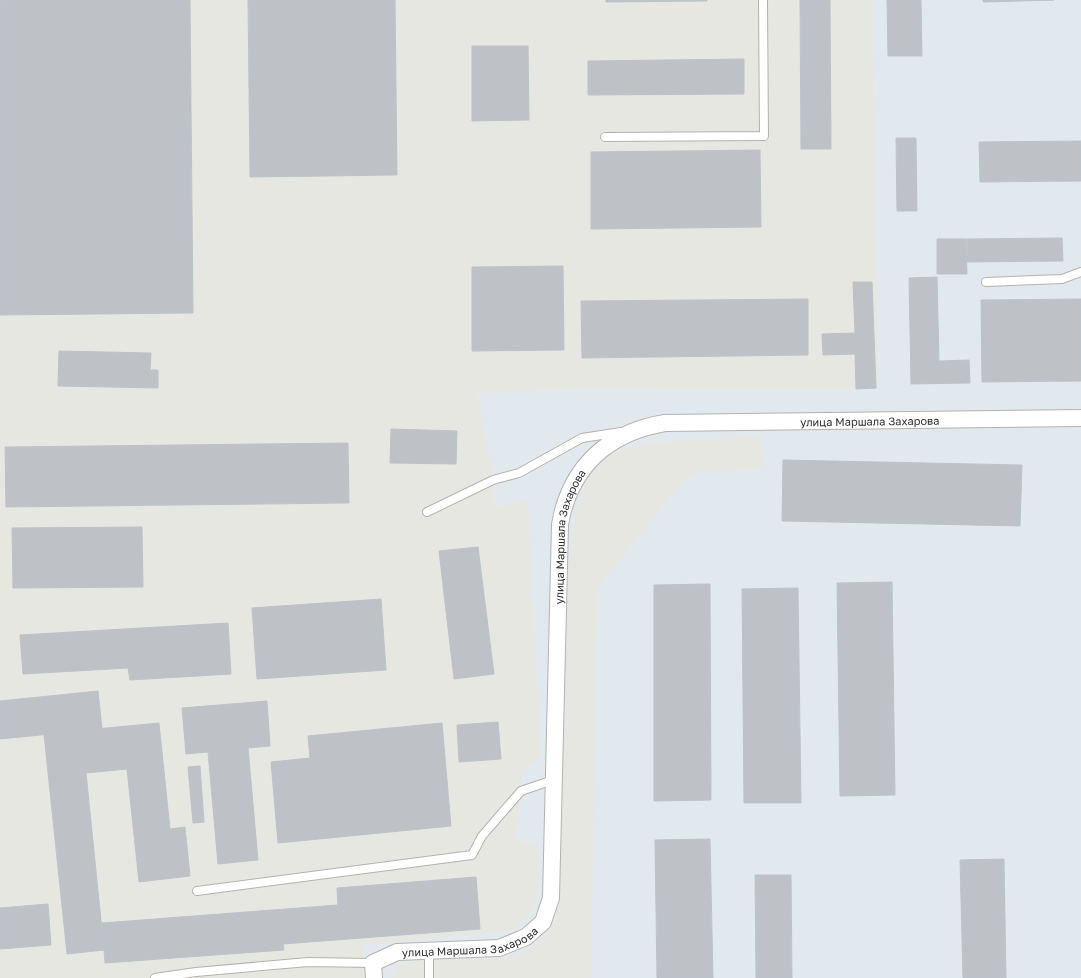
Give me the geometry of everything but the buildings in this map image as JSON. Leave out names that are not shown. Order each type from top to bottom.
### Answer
[{"type":"street","name":"улица Маршала Захарова","points":[[374,970],[397,952],[499,948],[526,937],[543,922],[551,898],[560,525],[564,508],[579,475],[590,461],[607,445],[617,438],[634,431],[649,426],[670,423],[1081,418]]},
{"type":"lane","points":[[605,137],[764,136],[763,0]]},
{"type":"lane","points":[[986,282],[1062,279],[1081,272]]},
{"type":"lane","points":[[427,512],[493,480],[520,473],[582,438],[634,431]]},
{"type":"lane","points":[[197,891],[472,855],[482,836],[520,791],[553,780]]},
{"type":"lane","points":[[429,951],[429,978]]},
{"type":"lane","points":[[155,978],[196,972],[308,962],[374,970]]},
{"type":"shaded area","points":[[0,0],[873,0],[878,388],[573,389],[477,393],[491,466],[495,508],[528,500],[541,756],[520,773],[522,798],[516,839],[539,849],[537,903],[514,930],[362,945],[365,978],[0,978]]},
{"type":"shaded area","points":[[760,436],[763,469],[699,472],[683,481],[598,587],[591,978],[392,978],[397,966],[418,960],[515,958],[547,935],[558,911],[565,640],[569,566],[576,512],[587,477],[614,453],[647,443]]}]
